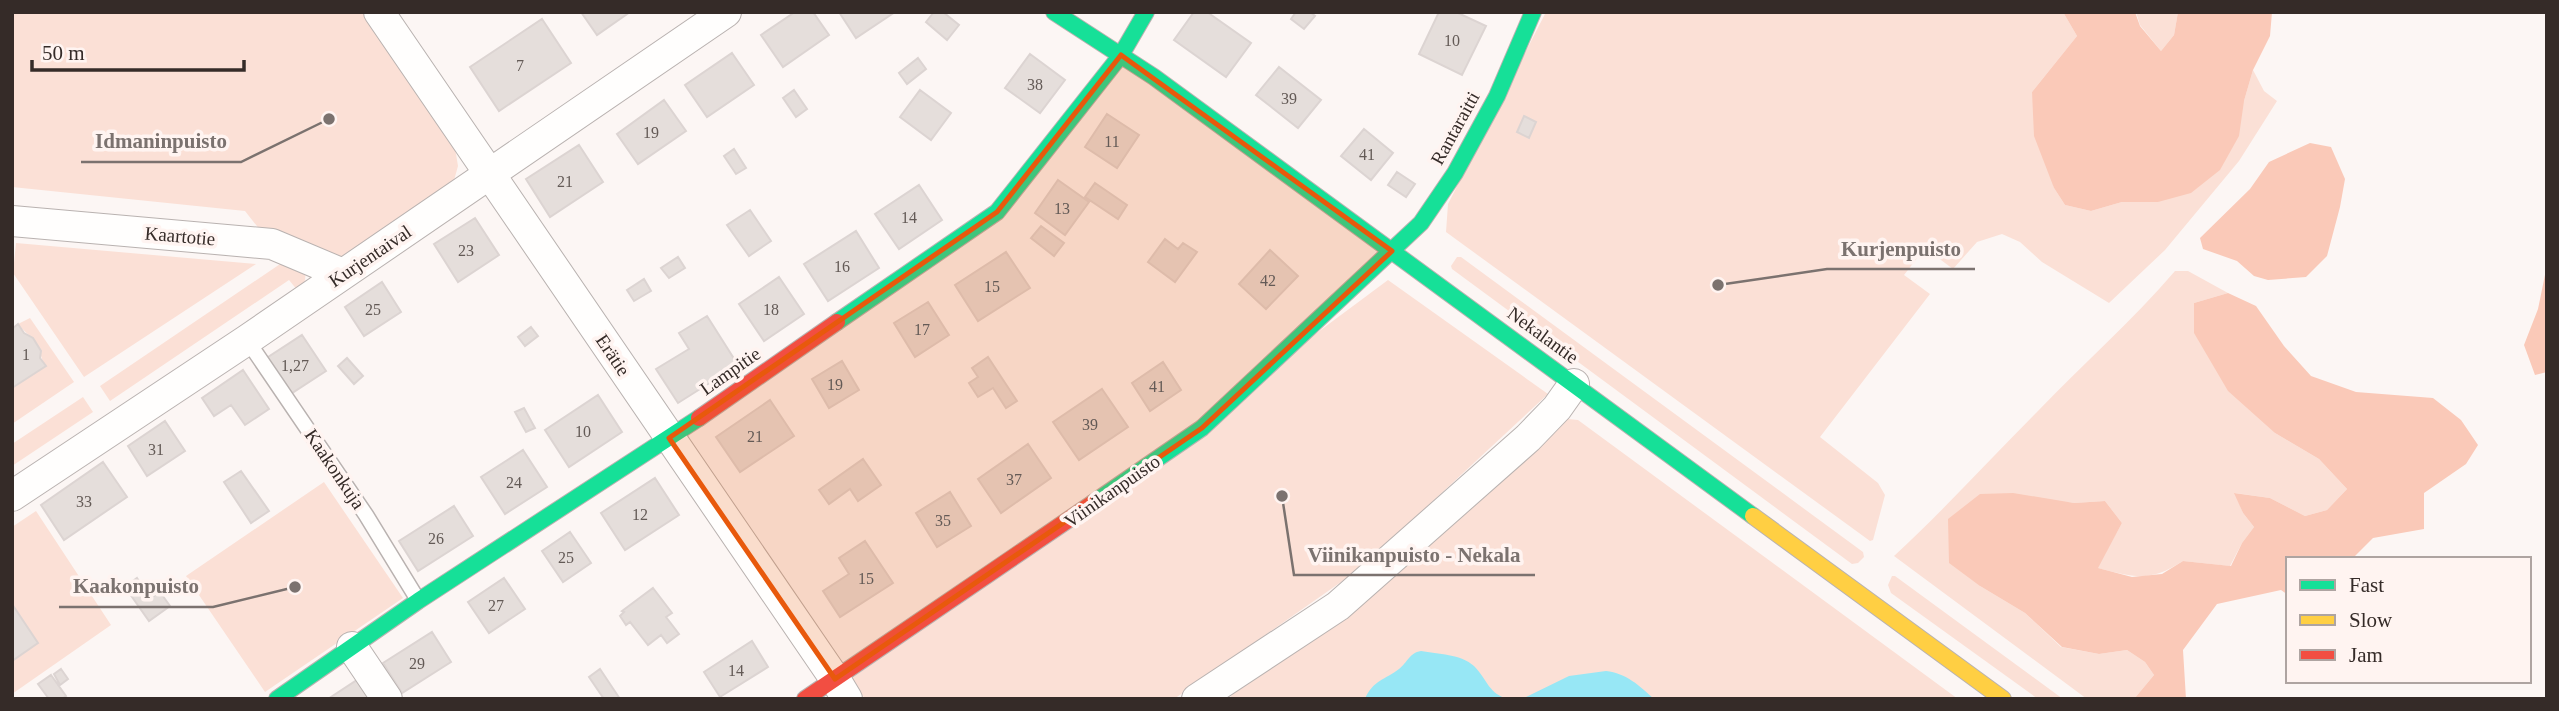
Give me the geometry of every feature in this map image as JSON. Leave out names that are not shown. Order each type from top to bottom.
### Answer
[{"type":"street","name":"Erätie","points":[[379,12],[841,689]]},
{"type":"street","name":"Kurjentaival","points":[[12,496],[247,340],[726,12]]},
{"type":"street","name":"Nekalantie","points":[[1054,12],[1121,55],[1392,251],[2003,699]]},
{"type":"street","name":"Lampitie","points":[[277,699],[418,601],[669,438],[998,212],[1121,55],[1146,12]]},
{"type":"street","name":"Rantaraitti","points":[[1392,251],[1421,223],[1469,150],[1502,86],[1533,12]]},
{"type":"street","name":"Kaartotie","points":[[12,221],[272,244],[343,274]]},
{"type":"street","name":"Viinikanpuisto","points":[[805,699],[841,689],[1202,428],[1392,251]]},
{"type":"street","points":[[1199,698],[1338,606],[1528,438],[1557,408],[1574,384]]},
{"type":"street","points":[[352,647],[387,699]]},
{"type":"lane","name":"Kaakonkuja","points":[[247,340],[366,515],[418,601]]},
{"type":"highlighted area","points":[[1121,55],[1392,251],[1202,428],[835,679],[669,438],[997,212]]},
{"type":"shaded area","points":[[12,12],[364,12],[455,148],[458,166],[453,184],[342,260],[264,235],[245,211],[12,187]]},
{"type":"shaded area","points":[[1546,12],[2063,12],[2077,36],[2032,92],[2054,188],[2065,205],[2091,211],[2122,202],[2158,202],[2244,101],[2253,70],[2264,91],[2277,101],[2239,161],[2165,250],[2109,303],[2042,262],[2020,242],[2002,234],[1977,242],[1953,269],[1925,248],[1904,275],[1930,294],[1820,437],[1878,483],[1885,495],[1873,540],[1870,541],[1446,232],[1448,204]]},
{"type":"shaded area","points":[[2063,12],[2135,12],[2140,26],[2161,51],[2174,35],[2178,12],[2272,12],[2270,36],[2253,70],[2244,101],[2239,136],[2220,170],[2191,193],[2158,202],[2122,202],[2091,211],[2065,205],[2054,188],[2034,136],[2032,92],[2077,36]]},
{"type":"shaded area","points":[[2136,12],[2178,12],[2174,35],[2161,51],[2140,25]]},
{"type":"shaded area","points":[[2310,143],[2331,147],[2345,179],[2327,256],[2306,277],[2268,280],[2254,276],[2237,261],[2203,249],[2200,238],[2250,189],[2269,162]]},
{"type":"shaded area","points":[[16,243],[256,264],[84,377],[13,273]]},
{"type":"shaded area","points":[[1457,257],[1461,257],[1863,552],[1864,557],[1858,563],[1852,564],[1452,269]]},
{"type":"shaded area","points":[[286,260],[303,267],[305,280],[298,291],[289,280],[110,401],[100,386]]},
{"type":"shaded area","points":[[2547,265],[2547,372],[2535,375],[2524,345],[2538,309]]},
{"type":"shaded area","points":[[2175,271],[2188,271],[2228,293],[2194,303],[2275,433],[2319,459],[2347,489],[2327,510],[2305,516],[2270,498],[2235,493],[2243,513],[2254,527],[2230,566],[2183,561],[2161,573],[2142,576],[2097,568],[2122,523],[2105,501],[2074,503],[2044,500],[1980,586],[2025,613],[2061,647],[2099,654],[2127,650],[2145,662],[2154,675],[2134,699],[2087,699],[1894,556],[2125,325]]},
{"type":"shaded area","points":[[1388,280],[1548,394],[1361,568],[1174,699],[865,699],[851,679]]},
{"type":"shaded area","points":[[2228,293],[2256,306],[2284,346],[2311,376],[2356,392],[2433,398],[2461,420],[2478,445],[2466,464],[2424,493],[2424,529],[2373,538],[2354,557],[2286,557],[2286,594],[2281,590],[2217,604],[2183,650],[2186,699],[2134,699],[2154,675],[2145,662],[2127,650],[2099,654],[2062,647],[2025,613],[1980,586],[1949,563],[1948,519],[1980,494],[2013,493],[2074,503],[2105,501],[2122,523],[2098,568],[2132,577],[2162,574],[2183,561],[2231,566],[2242,543],[2254,527],[2243,513],[2234,493],[2270,498],[2305,516],[2327,510],[2347,489],[2319,459],[2275,433],[2228,391],[2194,333],[2194,303]]},
{"type":"shaded area","points":[[30,318],[74,382],[12,424],[12,388],[45,366],[36,343],[18,324]]},
{"type":"shaded area","points":[[83,397],[93,412],[12,466],[12,444]]},
{"type":"shaded area","points":[[1568,419],[1578,420],[1958,699],[1229,699],[1235,691]]},
{"type":"shaded area","points":[[324,482],[403,598],[265,692],[186,576]]},
{"type":"shaded area","points":[[36,511],[111,625],[12,694],[12,661],[38,643],[12,604],[12,527]]},
{"type":"shaded area","points":[[1892,576],[2063,699],[2038,699],[1891,593],[1888,585]]},
{"type":"water","points":[[1421,651],[1449,655],[1469,662],[1497,694],[1509,699],[1365,699],[1375,684]]},
{"type":"water","points":[[1606,671],[1626,677],[1654,699],[1522,699],[1569,676]]},
{"type":"building","points":[[581,12],[630,12],[597,35]]},
{"type":"building","points":[[795,12],[813,12],[829,35],[783,67],[761,35]]},
{"type":"building","points":[[839,12],[895,12],[856,38]]},
{"type":"building","points":[[934,12],[943,12],[959,25],[947,40],[926,22]]},
{"type":"building","points":[[1194,12],[1207,12],[1251,43],[1226,77],[1174,40]]},
{"type":"building","points":[[1296,12],[1310,12],[1315,16],[1304,29],[1291,19]]},
{"type":"building","points":[[1439,12],[1456,12],[1486,26],[1462,75],[1419,54]]},
{"type":"building","points":[[542,19],[571,63],[499,111],[470,67]]},
{"type":"building","points":[[732,53],[754,85],[707,117],[685,85]]},
{"type":"building","points":[[1030,54],[1065,80],[1040,113],[1005,88]]},
{"type":"building","points":[[918,58],[926,69],[907,84],[899,73]]},
{"type":"building","points":[[1279,67],[1321,100],[1298,128],[1256,95]]},
{"type":"building","points":[[794,90],[807,109],[796,117],[783,98]]},
{"type":"building","points":[[920,90],[951,113],[931,140],[900,117]]},
{"type":"building","points":[[664,100],[686,131],[638,164],[617,134]]},
{"type":"building","points":[[1107,114],[1139,135],[1117,168],[1085,147]]},
{"type":"building","points":[[1524,116],[1536,122],[1529,138],[1517,132]]},
{"type":"building","points":[[1364,129],[1393,153],[1371,180],[1341,156]]},
{"type":"building","points":[[579,145],[603,182],[550,217],[526,179]]},
{"type":"building","points":[[734,149],[746,168],[736,174],[724,156]]},
{"type":"building","points":[[1397,172],[1415,184],[1406,197],[1388,185]]},
{"type":"building","points":[[1058,180],[1089,202],[1065,235],[1035,213]]},
{"type":"building","points":[[1095,183],[1127,205],[1118,219],[1085,197]]},
{"type":"building","points":[[919,185],[942,220],[899,249],[875,214]]},
{"type":"building","points":[[750,210],[771,241],[749,256],[727,225]]},
{"type":"building","points":[[475,218],[499,255],[458,282],[434,244]]},
{"type":"building","points":[[1041,226],[1064,243],[1054,256],[1031,238]]},
{"type":"building","points":[[856,231],[879,268],[828,301],[804,264]]},
{"type":"building","points":[[1165,239],[1178,249],[1183,243],[1197,252],[1175,282],[1148,262]]},
{"type":"building","points":[[1270,250],[1298,276],[1266,309],[1239,284]]},
{"type":"building","points":[[1006,252],[1030,288],[978,321],[955,285]]},
{"type":"building","points":[[678,257],[685,268],[669,278],[661,268]]},
{"type":"building","points":[[779,277],[804,314],[764,341],[739,304]]},
{"type":"building","points":[[644,279],[651,291],[634,301],[627,290]]},
{"type":"building","points":[[382,282],[401,312],[364,336],[345,307]]},
{"type":"building","points":[[928,302],[949,335],[915,357],[894,323]]},
{"type":"building","points":[[707,316],[738,365],[678,403],[656,369],[689,349],[679,333]]},
{"type":"building","points":[[18,324],[24,333],[33,338],[46,366],[12,388],[12,329]]},
{"type":"building","points":[[531,327],[538,336],[525,346],[518,337]]},
{"type":"building","points":[[302,335],[326,371],[289,395],[265,359]]},
{"type":"building","points":[[988,357],[1017,401],[1006,408],[993,388],[978,397],[969,383],[978,377],[972,368]]},
{"type":"building","points":[[347,358],[363,376],[354,384],[338,366]]},
{"type":"building","points":[[842,361],[859,390],[829,408],[812,379]]},
{"type":"building","points":[[1163,362],[1181,390],[1150,411],[1132,383]]},
{"type":"building","points":[[243,370],[269,409],[245,425],[231,405],[214,416],[202,398]]},
{"type":"building","points":[[1102,389],[1128,427],[1079,460],[1053,422]]},
{"type":"building","points":[[598,395],[622,432],[569,467],[545,430]]},
{"type":"building","points":[[770,400],[794,436],[740,472],[716,437]]},
{"type":"building","points":[[524,408],[535,428],[526,432],[515,412]]},
{"type":"building","points":[[165,421],[185,451],[147,476],[128,446]]},
{"type":"building","points":[[1028,444],[1051,478],[1001,513],[978,479]]},
{"type":"building","points":[[523,450],[547,487],[505,514],[481,477]]},
{"type":"building","points":[[863,459],[881,485],[858,501],[850,489],[829,504],[819,490]]},
{"type":"building","points":[[103,462],[127,497],[64,540],[41,505]]},
{"type":"building","points":[[241,471],[269,511],[251,523],[224,482]]},
{"type":"building","points":[[655,478],[679,515],[625,550],[601,513]]},
{"type":"building","points":[[950,492],[971,526],[937,547],[916,513]]},
{"type":"building","points":[[454,506],[473,536],[418,571],[399,541]]},
{"type":"building","points":[[570,532],[591,563],[563,582],[542,551]]},
{"type":"building","points":[[865,541],[893,583],[840,617],[823,591],[849,574],[839,558]]},
{"type":"building","points":[[137,578],[151,598],[160,592],[170,606],[149,621],[125,587]]},
{"type":"building","points":[[504,578],[525,609],[489,633],[468,602]]},
{"type":"building","points":[[653,588],[672,613],[666,617],[679,634],[667,643],[661,635],[648,645],[630,622],[626,625],[620,616],[624,612],[622,611]]},
{"type":"building","points":[[12,604],[38,643],[12,661]]},
{"type":"building","points":[[432,632],[451,662],[402,693],[383,663]]},
{"type":"building","points":[[752,641],[768,667],[720,697],[704,672]]},
{"type":"building","points":[[61,669],[68,679],[60,685],[54,674]]},
{"type":"building","points":[[600,669],[620,699],[604,699],[589,677]]},
{"type":"building","points":[[51,675],[66,696],[62,699],[49,699],[38,684]]},
{"type":"building","points":[[360,678],[374,699],[328,699]]},
{"type":"traffic: fast","points":[[1054,12],[1154,77],[1753,516]]},
{"type":"traffic: fast","points":[[837,322],[997,212],[1121,55],[1146,12]]},
{"type":"traffic: fast","points":[[1093,503],[1202,428],[1421,223],[1455,173],[1497,96],[1533,12]]},
{"type":"traffic: fast","points":[[277,699],[418,601],[699,418]]},
{"type":"traffic: slow","points":[[1753,516],[2003,699]]},
{"type":"traffic: jam","points":[[699,418],[837,322]]},
{"type":"traffic: jam","points":[[805,699],[1093,503]]},
{"type":"place","name":"Idmaninpuisto","points":[[329,119]]},
{"type":"place","name":"Kurjenpuisto","points":[[1718,285]]},
{"type":"place","name":"Viinikanpuisto - Nekala","points":[[1282,496]]},
{"type":"place","name":"Kaakonpuisto","points":[[295,587]]}]
